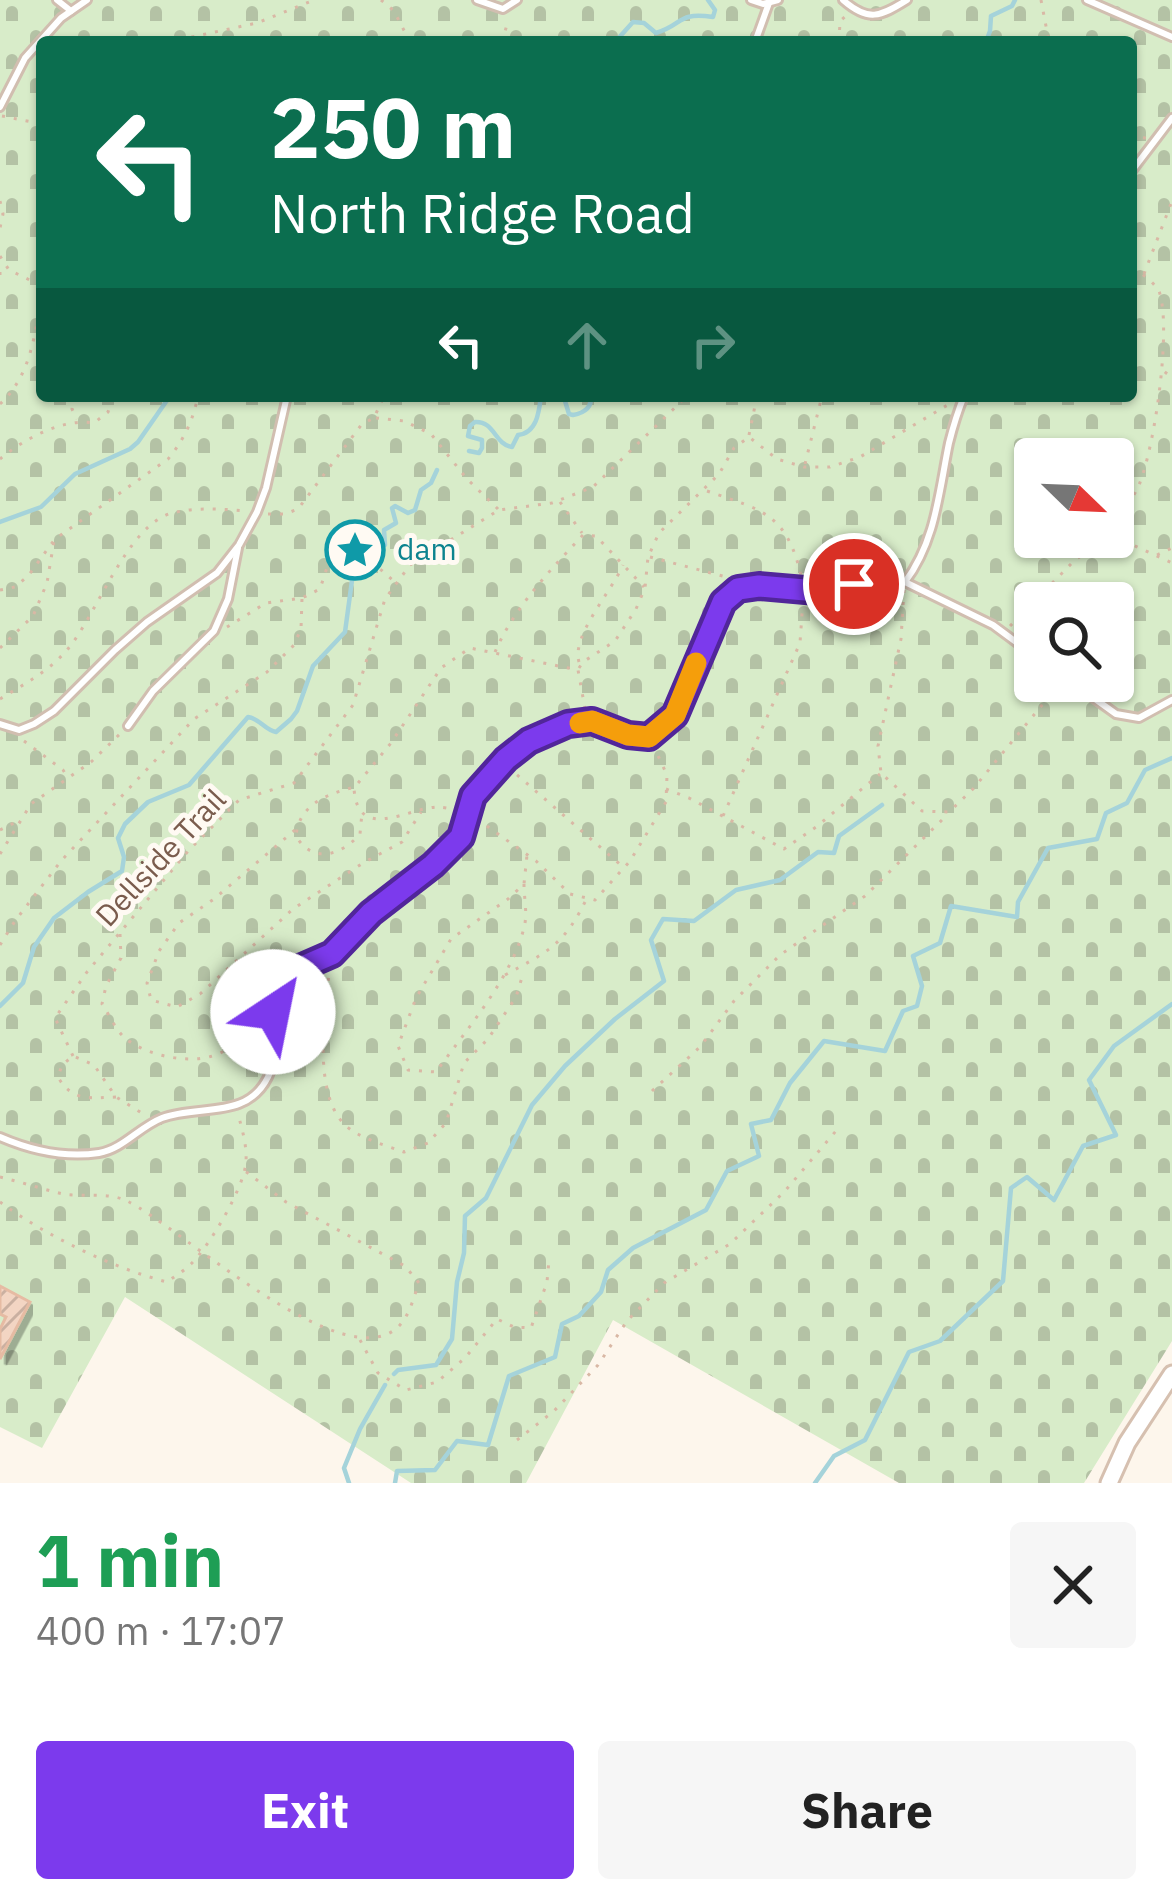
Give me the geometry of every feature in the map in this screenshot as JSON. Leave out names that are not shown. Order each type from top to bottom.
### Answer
[{"type":"street","points":[[1108,1483],[1172,1374]]},
{"type":"lane","points":[[57,0],[71,11]]},
{"type":"lane","points":[[45,36],[86,0]]},
{"type":"lane","points":[[477,0],[503,9],[517,0]]},
{"type":"lane","points":[[752,0],[773,2],[758,36]]},
{"type":"lane","points":[[843,0],[863,14],[876,16],[907,0]]},
{"type":"lane","points":[[1087,0],[1172,38]]},
{"type":"lane","points":[[0,112],[36,47]]},
{"type":"lane","points":[[1137,164],[1172,118]]},
{"type":"lane","points":[[4,726],[26,728],[54,711],[147,622],[217,573],[257,512],[286,402]]},
{"type":"lane","points":[[905,582],[938,509],[961,402]]},
{"type":"lane","points":[[128,726],[161,682],[214,631],[228,598],[239,545]]},
{"type":"lane","points":[[0,1136],[57,1153],[102,1153],[155,1121],[236,1106],[259,1090],[270,1073],[276,1048],[273,1001],[287,978],[332,954],[371,913],[433,865],[461,837],[473,796],[529,741],[568,724],[587,722],[649,737],[675,715],[723,602],[738,589],[759,586],[828,592],[880,577],[905,582],[1014,640]]},
{"type":"lane","points":[[1098,702],[1116,714],[1139,718],[1172,700]]},
{"type":"path","points":[[196,36],[257,23],[314,0]]},
{"type":"path","points":[[381,0],[389,3],[407,36]]},
{"type":"path","points":[[1041,0],[1048,36]]},
{"type":"path","points":[[503,9],[508,21],[504,36]]},
{"type":"path","points":[[839,36],[840,20],[854,9]]},
{"type":"path","points":[[0,112],[36,122]]},
{"type":"path","points":[[0,201],[0,228]]},
{"type":"path","points":[[1143,276],[1172,201]]},
{"type":"path","points":[[0,256],[8,270],[36,284]]},
{"type":"path","points":[[1134,493],[1155,430],[1168,316],[1158,288],[1137,270]]},
{"type":"path","points":[[0,404],[21,379],[36,321]]},
{"type":"path","points":[[1163,375],[1172,365]]},
{"type":"path","points":[[73,402],[78,421]]},
{"type":"path","points":[[0,459],[20,443],[78,421],[94,423],[108,412],[111,402]]},
{"type":"path","points":[[0,590],[15,587],[55,539],[168,459],[194,417],[197,402]]},
{"type":"path","points":[[374,418],[381,402]]},
{"type":"path","name":"Dellside Trail","points":[[74,1056],[55,1018],[87,972],[189,850],[239,800],[294,783],[353,705],[386,599],[410,565],[499,510],[559,500],[593,487],[681,402]]},
{"type":"path","points":[[579,668],[616,641],[645,588],[648,557],[659,533],[749,437],[756,402]]},
{"type":"path","points":[[804,467],[820,402]]},
{"type":"path","points":[[749,437],[777,459],[804,467],[830,467],[860,458],[953,402]]},
{"type":"path","points":[[0,699],[51,667],[92,615],[131,545],[168,514],[212,508],[285,514],[298,509],[362,424],[374,418],[404,422],[431,434],[466,479],[499,510]]},
{"type":"path","points":[[704,490],[774,518],[788,536],[804,590],[800,644],[723,816]]},
{"type":"path","points":[[559,500],[583,535]]},
{"type":"path","points":[[583,535],[596,536],[645,588]]},
{"type":"path","points":[[495,652],[502,634],[583,535]]},
{"type":"path","points":[[0,648],[33,616],[47,583],[55,539]]},
{"type":"path","points":[[1134,546],[1172,563]]},
{"type":"path","points":[[1155,556],[1172,548]]},
{"type":"path","points":[[204,644],[266,603],[302,598],[320,589],[331,555],[348,551],[364,556],[397,583]]},
{"type":"path","points":[[648,557],[759,586]]},
{"type":"path","points":[[1004,633],[1078,558]]},
{"type":"path","points":[[587,722],[575,652],[624,563]]},
{"type":"path","points":[[905,582],[901,639],[878,746],[881,773],[922,811],[950,812]]},
{"type":"path","points":[[0,945],[61,861],[194,719],[267,672],[294,645],[302,629],[302,598]]},
{"type":"path","points":[[362,811],[360,834],[339,852],[316,854],[299,844],[298,819],[325,796],[354,788],[441,668],[470,649],[579,668]]},
{"type":"path","points":[[652,1091],[700,1047],[734,1001],[779,955],[865,896],[973,789],[1048,702]]},
{"type":"path","points":[[4,726],[68,777]]},
{"type":"path","points":[[0,854],[31,804],[109,747],[128,726]]},
{"type":"path","points":[[354,788],[355,800],[372,818],[384,820],[440,806],[468,813],[527,855],[570,894],[595,900],[624,868],[666,802],[667,775],[649,737]]},
{"type":"path","points":[[502,763],[624,868]]},
{"type":"path","points":[[666,789],[784,849],[881,773]]},
{"type":"path","points":[[295,830],[179,922],[159,952],[147,983],[151,1000],[178,1007],[200,994],[293,909],[402,842],[422,810]]},
{"type":"path","points":[[0,830],[18,821]]},
{"type":"path","points":[[524,884],[451,939],[416,998],[398,1046],[409,1070],[436,1072],[503,976],[525,921],[527,855]]},
{"type":"path","points":[[503,976],[550,951],[572,928],[587,898]]},
{"type":"path","points":[[120,932],[121,958],[102,1004],[124,1037],[161,1057],[221,1054],[250,1030],[266,1003],[273,1001]]},
{"type":"path","points":[[332,954],[323,1024],[331,1106],[346,1127],[404,1153],[428,1144],[446,1124],[464,1063],[488,1040],[516,997],[523,974]]},
{"type":"path","points":[[116,1096],[83,1099],[65,1090],[58,1077],[62,1065],[74,1056],[94,1065],[116,1096],[155,1121]]},
{"type":"path","points":[[0,1202],[128,1272],[167,1282],[203,1250],[245,1171],[245,1142],[236,1106]]},
{"type":"path","points":[[517,1440],[554,1411],[598,1365],[627,1321],[664,1283],[730,1244],[785,1191],[841,1125]]},
{"type":"path","points":[[0,1177],[65,1194],[124,1199],[278,1306],[340,1335],[381,1335],[399,1326],[418,1282],[405,1266],[286,1202],[245,1171]]},
{"type":"path","points":[[359,1338],[378,1373],[406,1390],[437,1382],[465,1358],[497,1319],[514,1328],[531,1328],[547,1282],[549,1260]]},
{"type":"green space","points":[[0,0],[1172,0],[1172,1341],[1084,1483],[899,1483],[613,1320],[526,1483],[411,1483],[125,1297],[42,1448],[0,1427]]},
{"type":"building","points":[[0,1286],[30,1302],[0,1359],[0,1329],[6,1317],[0,1314]]},
{"type":"waterway","points":[[620,36],[633,22],[644,23],[656,33],[686,17],[713,17],[715,10],[708,0]]},
{"type":"waterway","points":[[988,36],[991,16],[1015,0]]},
{"type":"waterway","points":[[0,522],[41,507],[75,474],[130,449],[166,402]]},
{"type":"waterway","points":[[469,451],[479,453],[482,448],[482,440],[468,436],[475,422],[487,425],[512,447],[518,435],[533,426],[540,402]]},
{"type":"waterway","points":[[565,402],[573,415],[590,402]]},
{"type":"waterway","points":[[0,1006],[23,983],[34,947],[54,918],[122,871],[124,857],[118,838],[125,824],[148,802],[189,785],[248,717],[276,732],[291,719],[313,666],[345,632],[356,551],[385,545],[384,530],[396,523],[392,508],[415,510],[421,490],[437,470]]},
{"type":"waterway","points":[[395,1483],[397,1471],[435,1470],[457,1441],[488,1445],[509,1376],[555,1357],[562,1324],[579,1316],[601,1292],[608,1270],[633,1248],[706,1210],[727,1171],[759,1156],[751,1124],[771,1120],[790,1083],[824,1041],[885,1051],[903,1011],[917,1006],[922,986],[913,956],[940,943],[951,906],[1017,917],[1018,902],[1048,848],[1097,839],[1106,813],[1127,803],[1145,770],[1172,758]]},
{"type":"waterway","points":[[394,1374],[436,1365],[452,1339],[465,1216],[486,1198],[532,1105],[615,1019],[664,981],[651,940],[663,919],[694,921],[736,890],[780,880],[818,852],[834,853],[839,836],[882,805]]},
{"type":"waterway","points":[[815,1483],[834,1456],[865,1440],[909,1352],[940,1341],[1003,1281],[1011,1188],[1027,1177],[1054,1200],[1083,1146],[1116,1135],[1089,1080],[1114,1046],[1172,1004]]},
{"type":"waterway","points":[[349,1483],[344,1468],[385,1385]]},
{"type":"slow traffic","points":[[580,723],[592,721],[628,735],[649,737],[675,715],[696,663]]},
{"type":"place","name":"dam","points":[[355,550]]},
{"type":"route","points":[[273,1012],[274,995],[287,978],[332,954],[371,913],[461,837],[473,796],[529,741],[568,724],[592,721],[628,735],[649,737],[675,715],[723,602],[738,589],[759,586],[828,592],[854,584]]}]
